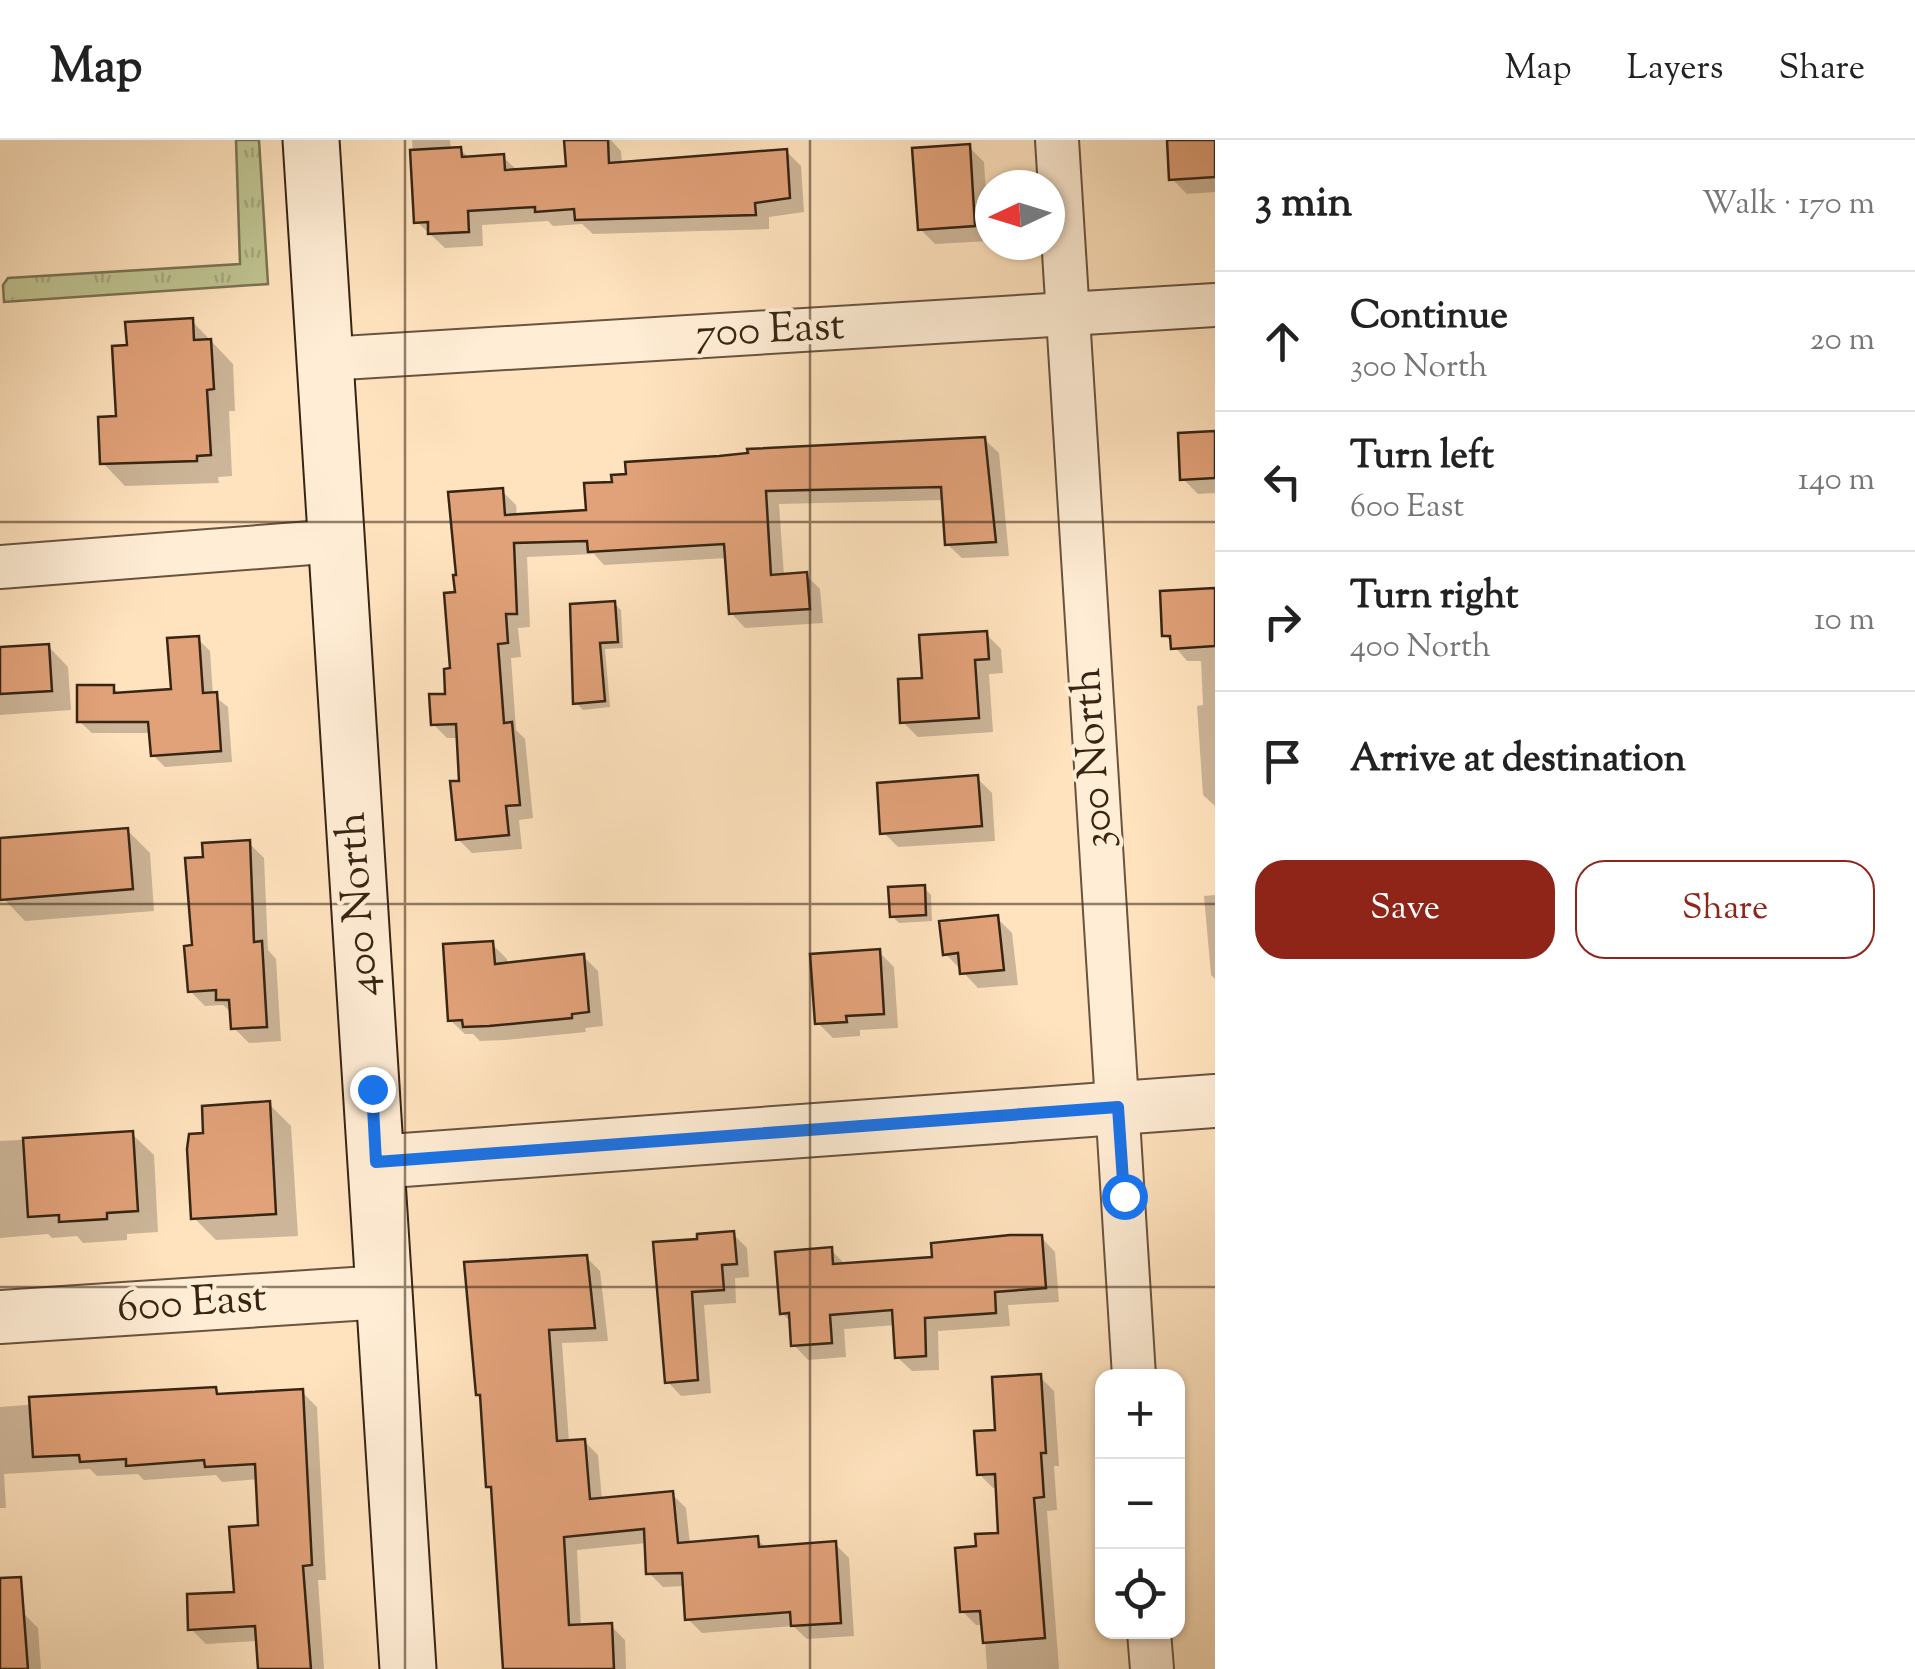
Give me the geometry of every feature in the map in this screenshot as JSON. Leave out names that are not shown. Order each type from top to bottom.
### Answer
[{"type":"main road","name":"400 North","points":[[311,140],[408,1669]]},
{"type":"street","name":"300 North","points":[[1057,140],[1134,1369]]},
{"type":"street","name":"700 East","points":[[326,358],[1215,305]]},
{"type":"street","points":[[0,566],[337,541]]},
{"type":"street","points":[[376,1162],[1215,1101]]},
{"type":"street","name":"600 East","points":[[0,1317],[384,1292]]},
{"type":"street","points":[[1150,1639],[1152,1669]]},
{"type":"green space","points":[[236,140],[259,140],[268,284],[4,302],[3,285],[8,278],[240,264]]},
{"type":"building","points":[[564,140],[608,140],[609,163],[787,149],[790,198],[755,203],[756,215],[575,220],[574,209],[535,212],[535,207],[468,211],[469,232],[428,234],[428,222],[414,223],[410,150],[461,147],[462,157],[504,154],[505,170],[566,166]]},
{"type":"building","points":[[1167,140],[1215,140],[1215,177],[1169,180]]},
{"type":"building","points":[[970,144],[975,226],[918,230],[912,148]]},
{"type":"building","points":[[193,318],[194,340],[211,339],[214,389],[207,390],[211,455],[197,456],[197,461],[100,464],[98,417],[116,416],[112,346],[127,345],[125,322]]},
{"type":"building","points":[[1215,431],[1215,478],[1180,480],[1178,433]]},
{"type":"building","points":[[985,437],[996,542],[945,545],[941,487],[766,491],[771,575],[807,572],[810,609],[729,614],[724,544],[588,552],[587,541],[514,543],[517,614],[506,614],[508,643],[498,644],[504,723],[512,722],[520,805],[506,806],[509,835],[456,840],[450,781],[459,781],[456,724],[431,725],[429,694],[445,694],[444,669],[450,668],[444,593],[455,592],[456,575],[448,492],[503,488],[505,515],[586,510],[584,483],[612,482],[611,475],[626,474],[625,462],[748,453],[747,449]]},
{"type":"building","points":[[1215,588],[1215,646],[1171,649],[1170,636],[1162,636],[1160,591]]},
{"type":"building","points":[[615,601],[618,642],[600,643],[605,701],[573,704],[570,604]]},
{"type":"building","points":[[987,631],[989,659],[975,660],[979,718],[900,723],[898,679],[922,678],[919,635]]},
{"type":"building","points":[[199,636],[203,693],[217,692],[221,751],[151,756],[148,722],[77,722],[77,685],[114,685],[114,693],[171,689],[167,638]]},
{"type":"building","points":[[49,644],[52,691],[0,694],[0,647]]},
{"type":"building","points":[[978,775],[982,826],[880,834],[877,783]]},
{"type":"building","points":[[128,828],[133,889],[0,900],[0,838]]},
{"type":"building","points":[[250,840],[254,942],[262,941],[267,1027],[231,1029],[229,1000],[216,1000],[216,990],[188,992],[184,946],[192,945],[185,858],[203,857],[202,843]]},
{"type":"building","points":[[925,885],[926,915],[890,917],[888,887]]},
{"type":"building","points":[[998,915],[1004,970],[960,974],[958,953],[943,955],[939,921]]},
{"type":"building","points":[[493,941],[495,964],[584,954],[589,1012],[572,1014],[572,1018],[489,1026],[463,1027],[462,1020],[448,1021],[443,944]]},
{"type":"building","points":[[880,949],[884,1014],[846,1016],[847,1022],[815,1024],[810,954]]},
{"type":"building","points":[[270,1101],[276,1214],[191,1219],[187,1149],[189,1134],[203,1133],[202,1106]]},
{"type":"building","points":[[133,1131],[138,1211],[107,1213],[107,1219],[59,1222],[59,1215],[28,1217],[23,1138]]},
{"type":"building","points":[[734,1231],[737,1264],[722,1265],[724,1290],[692,1292],[698,1380],[665,1383],[653,1242]]},
{"type":"building","points":[[1042,1235],[1046,1288],[995,1292],[996,1313],[925,1318],[926,1356],[895,1358],[892,1310],[830,1315],[832,1343],[791,1346],[789,1313],[780,1314],[775,1252],[832,1247],[833,1264],[932,1257],[931,1243]]},
{"type":"building","points":[[587,1255],[595,1328],[549,1330],[557,1441],[585,1439],[590,1499],[673,1491],[678,1543],[758,1536],[759,1547],[836,1541],[841,1623],[791,1626],[790,1612],[685,1620],[682,1573],[646,1574],[644,1529],[564,1537],[569,1625],[612,1623],[614,1669],[503,1669],[491,1487],[486,1487],[464,1262]]},
{"type":"building","points":[[1041,1374],[1046,1453],[1041,1453],[1044,1497],[1034,1498],[1045,1638],[983,1643],[980,1611],[960,1612],[955,1548],[976,1546],[975,1534],[998,1533],[995,1474],[977,1475],[974,1431],[995,1430],[992,1377]]},
{"type":"building","points":[[216,1387],[217,1394],[303,1389],[312,1565],[303,1566],[311,1669],[258,1669],[255,1626],[188,1630],[187,1594],[234,1592],[229,1527],[258,1525],[255,1464],[205,1467],[204,1460],[126,1466],[126,1459],[80,1462],[79,1455],[33,1457],[29,1397]]},
{"type":"building","points":[[21,1577],[28,1669],[0,1669],[0,1578]]},
{"type":"route","points":[[372,1089],[376,1162],[1118,1107],[1124,1196]]}]
